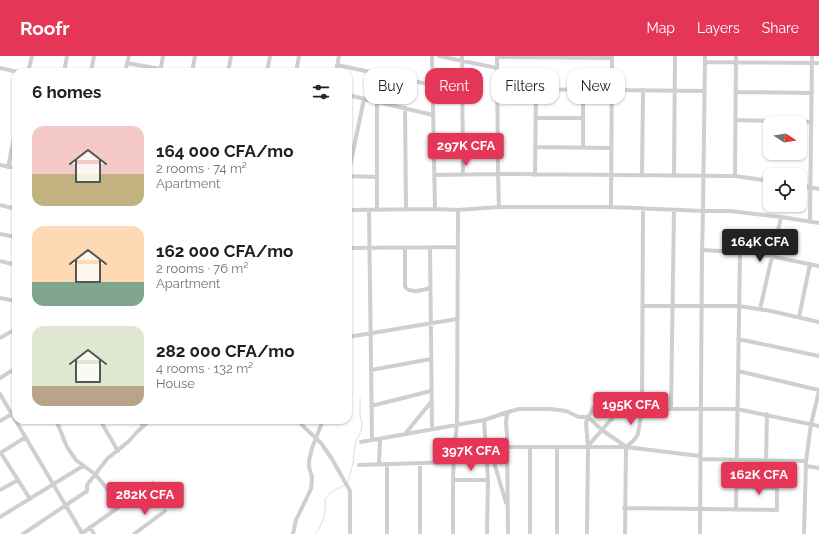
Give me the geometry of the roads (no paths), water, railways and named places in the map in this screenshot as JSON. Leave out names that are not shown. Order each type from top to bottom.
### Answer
[{"type":"street","points":[[29,68],[32,56]]},
{"type":"street","points":[[65,68],[67,56]]},
{"type":"street","points":[[92,68],[94,56]]},
{"type":"street","points":[[126,68],[129,56]]},
{"type":"street","points":[[161,68],[163,56]]},
{"type":"street","points":[[193,68],[195,56]]},
{"type":"street","points":[[229,68],[231,56]]},
{"type":"street","points":[[263,56],[270,57],[268,68]]},
{"type":"street","points":[[297,68],[300,56]]},
{"type":"street","points":[[337,68],[339,56]]},
{"type":"street","points":[[432,56],[432,68]]},
{"type":"street","points":[[439,56],[461,58],[497,68],[497,56],[612,57],[612,68]]},
{"type":"street","points":[[674,176],[675,56]]},
{"type":"street","points":[[700,534],[705,56]]},
{"type":"street","points":[[735,176],[736,56]]},
{"type":"street","points":[[810,222],[812,56]]},
{"type":"street","points":[[461,58],[463,175]]},
{"type":"street","points":[[705,62],[819,63]]},
{"type":"street","points":[[127,63],[148,68]]},
{"type":"street","points":[[337,65],[425,82]]},
{"type":"street","points":[[0,68],[12,71]]},
{"type":"street","points":[[625,90],[705,91]]},
{"type":"street","points":[[642,176],[643,90]]},
{"type":"street","points":[[736,92],[812,93]]},
{"type":"street","points":[[352,96],[364,98],[352,156]]},
{"type":"street","points":[[377,104],[377,209]]},
{"type":"street","points":[[386,104],[433,115]]},
{"type":"street","points":[[433,104],[435,209]]},
{"type":"street","points":[[498,104],[499,207]]},
{"type":"street","points":[[535,175],[536,104]]},
{"type":"street","points":[[583,104],[583,148]]},
{"type":"street","points":[[611,207],[612,104]]},
{"type":"street","points":[[405,108],[406,209]]},
{"type":"street","points":[[536,118],[583,118]]},
{"type":"street","points":[[735,120],[812,122]]},
{"type":"street","points":[[536,147],[611,148]]},
{"type":"street","points":[[8,166],[12,148]]},
{"type":"street","points":[[0,165],[12,167]]},
{"type":"street","points":[[434,175],[498,174],[735,176],[763,180]]},
{"type":"street","points":[[352,176],[377,177]]},
{"type":"street","points":[[807,186],[819,189]]},
{"type":"street","points":[[0,205],[12,208]]},
{"type":"street","points":[[352,210],[458,210],[499,207],[611,207],[730,211],[780,217],[819,224]]},
{"type":"street","points":[[625,534],[624,508],[626,447],[638,434],[642,408],[643,208]]},
{"type":"street","points":[[370,210],[372,440]]},
{"type":"street","points":[[453,534],[454,462],[457,425],[458,210]]},
{"type":"street","points":[[671,409],[674,210]]},
{"type":"street","points":[[760,309],[780,217]]},
{"type":"street","points":[[0,234],[12,236]]},
{"type":"street","points":[[430,247],[432,429]]},
{"type":"street","points":[[352,248],[457,247]]},
{"type":"street","points":[[405,248],[406,288],[411,291],[430,288]]},
{"type":"street","points":[[702,250],[740,252],[819,266]]},
{"type":"street","points":[[736,509],[740,252]]},
{"type":"street","points":[[0,261],[12,264]]},
{"type":"street","points":[[799,317],[810,264]]},
{"type":"street","points":[[0,298],[12,300]]},
{"type":"street","points":[[643,306],[739,306],[819,322]]},
{"type":"street","points":[[352,336],[457,319]]},
{"type":"street","points":[[0,338],[12,331]]},
{"type":"street","points":[[738,339],[819,356]]},
{"type":"street","points":[[371,370],[431,359]]},
{"type":"street","points":[[0,378],[12,370]]},
{"type":"street","points":[[738,371],[819,390],[811,424],[806,463],[804,534]]},
{"type":"street","points":[[371,406],[431,391]]},
{"type":"street","points":[[0,394],[12,414],[0,421]]},
{"type":"street","points":[[405,434],[431,402]]},
{"type":"street","points":[[587,534],[588,446],[586,423],[593,408],[597,406],[671,409],[737,408],[819,426]]},
{"type":"street","points":[[361,442],[484,420],[519,409],[552,408],[566,411],[579,417],[588,417],[602,430],[626,447]]},
{"type":"street","points":[[588,446],[621,408]]},
{"type":"street","points":[[508,412],[506,418],[508,434],[508,534]]},
{"type":"street","points":[[766,460],[767,414]]},
{"type":"street","points":[[484,420],[488,480],[487,534]]},
{"type":"street","points":[[18,424],[82,533],[152,483]]},
{"type":"street","points":[[58,424],[67,447],[76,460],[96,475],[121,506]]},
{"type":"street","points":[[102,424],[118,451]]},
{"type":"street","points":[[23,534],[87,491],[87,485],[108,459],[145,424]]},
{"type":"street","points":[[301,424],[321,443],[350,491],[350,534]]},
{"type":"street","points":[[292,534],[296,520],[311,489],[312,477],[309,461],[312,448],[322,424]]},
{"type":"street","points":[[26,438],[0,453],[30,499]]},
{"type":"street","points":[[380,438],[380,465]]},
{"type":"street","points":[[486,445],[491,452],[507,509]]},
{"type":"street","points":[[508,447],[626,447],[700,457],[806,463],[819,468]]},
{"type":"street","points":[[530,447],[530,534]]},
{"type":"street","points":[[556,447],[557,534]]},
{"type":"street","points":[[360,465],[454,462]]},
{"type":"street","points":[[420,463],[420,534]]},
{"type":"street","points":[[387,464],[387,534]]},
{"type":"street","points":[[0,517],[83,466]]},
{"type":"street","points":[[0,490],[18,480]]},
{"type":"street","points":[[454,480],[488,480]]},
{"type":"street","points":[[624,508],[777,510],[776,488],[736,488]]},
{"type":"street","points":[[134,534],[165,511]]},
{"type":"street","points":[[90,527],[94,534]]},
{"type":"waterway","points":[[348,483],[356,441],[361,431],[362,424],[360,415],[360,398]]},
{"type":"waterway","points":[[315,534],[323,520],[326,497],[345,485]]}]
